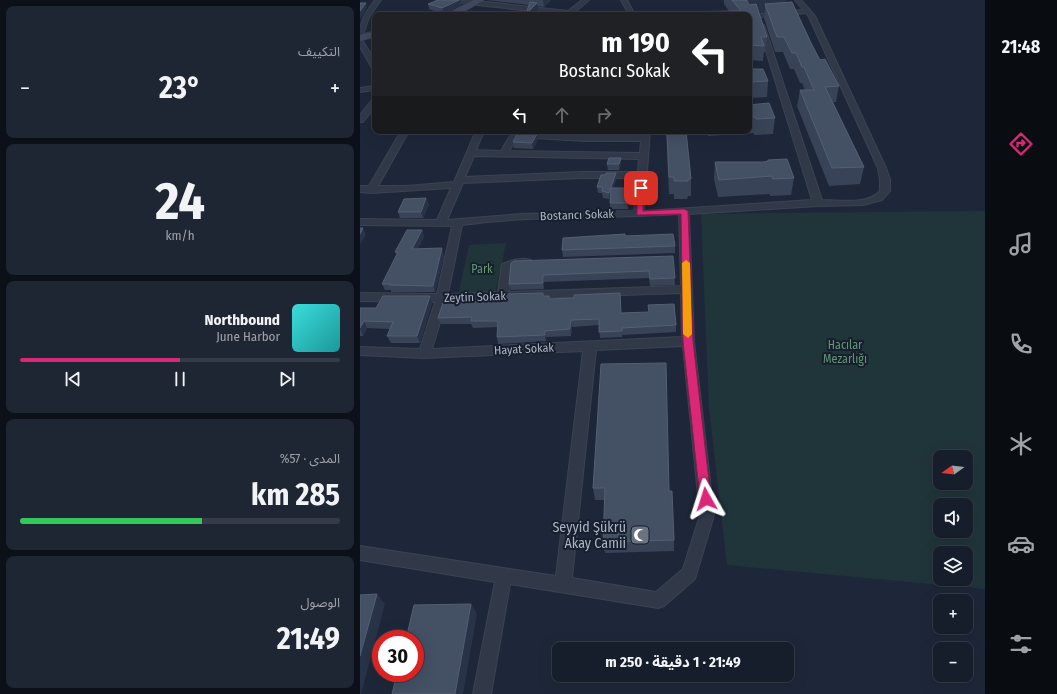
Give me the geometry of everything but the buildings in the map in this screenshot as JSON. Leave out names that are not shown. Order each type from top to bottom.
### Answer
[{"type":"main road","points":[[457,12],[478,2]]},
{"type":"main road","points":[[360,40],[372,35]]},
{"type":"street","points":[[360,35],[366,17],[378,0]]},
{"type":"street","points":[[447,0],[478,2],[539,12]]},
{"type":"street","points":[[570,12],[586,0]]},
{"type":"street","points":[[624,0],[630,12]]},
{"type":"street","points":[[798,0],[809,11]]},
{"type":"street","points":[[752,16],[809,11]]},
{"type":"street","name":"Bostancı Sokak","points":[[360,222],[457,223],[485,219],[522,217],[640,214],[872,201],[882,195],[886,187],[882,168],[809,11]]},
{"type":"street","points":[[758,15],[818,203]]},
{"type":"street","points":[[360,40],[372,61]]},
{"type":"street","points":[[360,90],[372,88]]},
{"type":"street","points":[[360,120],[372,106]]},
{"type":"street","points":[[371,190],[403,134]]},
{"type":"street","points":[[441,223],[479,134]]},
{"type":"street","points":[[504,154],[515,134]]},
{"type":"street","points":[[529,134],[579,138],[645,135],[640,214]]},
{"type":"street","points":[[471,153],[644,156]]},
{"type":"street","points":[[360,189],[371,190],[581,175],[642,175]]},
{"type":"street","points":[[360,552],[658,600],[689,574],[707,515],[688,341],[687,289],[679,258],[684,211]]},
{"type":"street","points":[[424,354],[452,256],[457,223]]},
{"type":"street","points":[[503,297],[506,266],[513,263],[535,262]]},
{"type":"street","name":"Zeytin Sokak","points":[[360,297],[503,297],[687,289]]},
{"type":"street","name":"Hayat Sokak","points":[[360,351],[424,354],[688,341]]},
{"type":"street","points":[[562,584],[590,346]]},
{"type":"street","points":[[482,694],[504,575]]},
{"type":"green space","name":"Hacılar Mezarlığı","points":[[985,211],[985,589],[953,586],[973,586],[973,546],[933,546],[933,584],[727,565],[709,408],[701,214]]},
{"type":"green space","name":"Park","points":[[506,243],[495,294],[458,296],[469,245]]},
{"type":"slow traffic","points":[[686,263],[688,334]]},
{"type":"place","name":"Seyyid Şükrü Akay Camii","points":[[640,535]]},
{"type":"route","points":[[641,188],[640,214],[684,211],[688,341],[706,499]]}]
